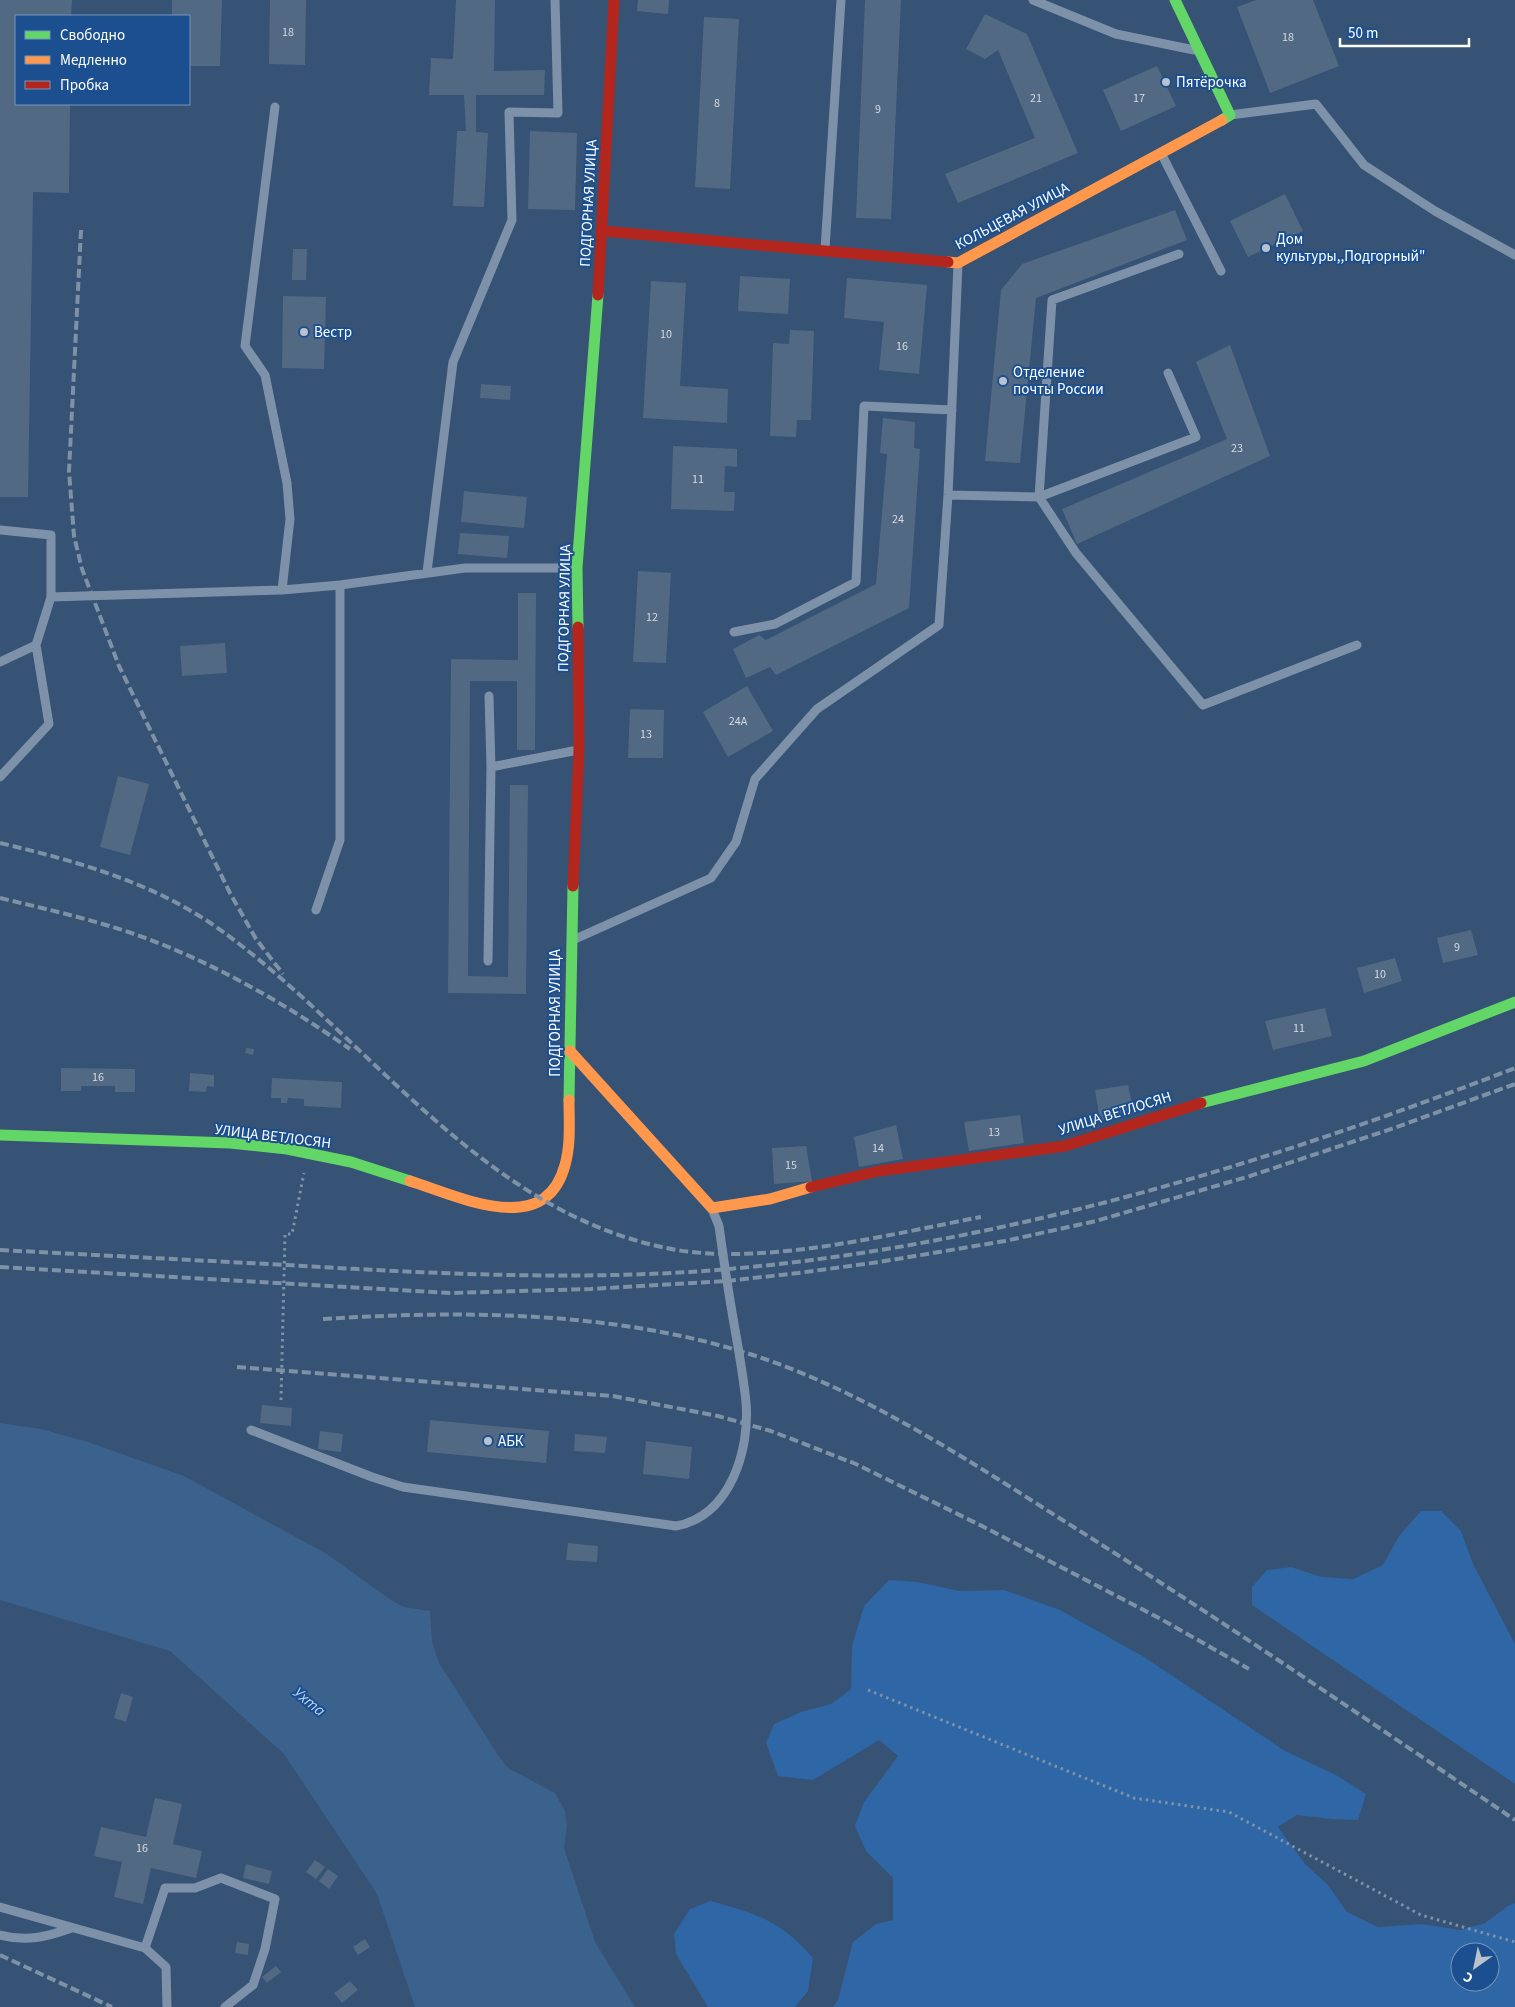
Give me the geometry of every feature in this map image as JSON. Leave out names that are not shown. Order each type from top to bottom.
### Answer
[{"type":"street","name":"ПОДГОРНАЯ УЛИЦА","points":[[534,1205],[556,1186],[565,1166],[569,1142],[570,941],[579,750],[577,568],[603,232],[614,0]]},
{"type":"street","points":[[1175,0],[1230,114]]},
{"type":"street","name":"КОЛЬЦЕВАЯ УЛИЦА","points":[[603,232],[958,263],[1230,114]]},
{"type":"street","name":"УЛИЦА ВЕТЛОСЯН","points":[[712,1208],[770,1199],[842,1178],[879,1171],[1065,1146],[1218,1098],[1364,1061],[1515,1002]]},
{"type":"street","points":[[570,1051],[712,1208]]},
{"type":"street","name":"УЛИЦА ВЕТЛОСЯН","points":[[0,1135],[230,1143],[308,1153],[375,1169],[491,1206],[509,1209],[534,1205]]},
{"type":"lane","points":[[427,572],[453,362],[512,220],[509,112],[558,113],[555,0]]},
{"type":"lane","points":[[825,251],[840,0]]},
{"type":"lane","points":[[1033,0],[1116,34],[1200,51]]},
{"type":"lane","points":[[1230,114],[1316,104],[1364,165],[1435,211],[1515,255]]},
{"type":"lane","points":[[275,107],[244,346],[265,376],[287,483],[290,519],[282,590]]},
{"type":"lane","points":[[1161,152],[1221,272]]},
{"type":"lane","points":[[1179,254],[1052,300],[1039,497],[1076,553],[1203,706],[1357,645]]},
{"type":"lane","points":[[570,941],[711,878],[736,842],[756,779],[817,709],[939,625],[948,495],[958,263]]},
{"type":"lane","points":[[948,495],[1039,497],[1196,437],[1168,373]]},
{"type":"lane","points":[[734,632],[775,624],[856,582],[864,406],[952,410]]},
{"type":"lane","points":[[0,530],[51,535],[51,597],[36,645],[49,724],[0,777]]},
{"type":"lane","points":[[51,597],[282,590],[340,585],[427,572],[498,567],[577,568]]},
{"type":"lane","points":[[316,910],[340,840],[340,585]]},
{"type":"lane","points":[[0,662],[36,645]]},
{"type":"lane","points":[[488,961],[491,767],[489,696]]},
{"type":"lane","points":[[491,767],[579,750]]},
{"type":"lane","points":[[251,1430],[372,1478],[403,1487],[676,1526],[692,1523],[715,1507],[724,1495],[739,1462],[745,1423],[746,1404],[740,1360],[719,1226],[712,1208]]},
{"type":"lane","points":[[145,1948],[165,1888],[195,1888],[221,1878],[275,1899],[265,1949],[253,1984],[225,2007]]},
{"type":"lane","points":[[0,1907],[145,1948],[166,1967],[167,2007]]},
{"type":"lane","points":[[0,1935],[18,1940],[42,1938],[72,1928]]},
{"type":"path","points":[[281,1400],[285,1234],[292,1234],[308,1153]]},
{"type":"path","points":[[868,1690],[1134,1798],[1229,1812],[1422,1915],[1515,1942]]},
{"type":"shaded area","points":[[1421,1511],[1441,1511],[1461,1531],[1473,1564],[1515,1644],[1515,1784],[1252,1605],[1252,1587],[1267,1570],[1291,1567],[1321,1577],[1353,1579],[1383,1565],[1399,1536]]},
{"type":"shaded area","points":[[889,1580],[917,1582],[960,1591],[1004,1590],[1060,1610],[1144,1657],[1285,1751],[1336,1775],[1366,1794],[1358,1820],[1297,1815],[1278,1827],[1305,1864],[1328,1885],[1347,1912],[1378,1927],[1422,1924],[1460,1930],[1485,1923],[1515,1903],[1515,2007],[833,2007],[838,2000],[853,1942],[876,1924],[893,1920],[893,1878],[866,1851],[855,1826],[864,1802],[898,1756],[879,1740],[813,1780],[778,1776],[766,1743],[774,1724],[801,1712],[831,1704],[851,1689],[852,1646],[864,1606]]},
{"type":"shaded area","points":[[710,1901],[767,1920],[790,1935],[813,1958],[808,1991],[795,2007],[708,2007],[676,1954],[674,1934],[690,1909]]},
{"type":"water","name":"Ухта","points":[[0,1423],[41,1429],[88,1442],[184,1476],[327,1554],[391,1600],[404,1607],[430,1611],[432,1642],[439,1663],[496,1752],[508,1768],[555,1793],[565,1811],[567,1826],[564,1848],[595,1942],[635,2007],[415,2007],[377,1894],[284,1754],[170,1651],[0,1600]]},
{"type":"building","points":[[0,0],[72,0],[71,15],[15,15],[15,105],[70,105],[69,193],[33,192],[28,497],[0,497]]},
{"type":"building","points":[[172,0],[222,0],[220,66],[190,66],[190,15],[172,15]]},
{"type":"building","points":[[270,0],[306,0],[305,65],[269,64]]},
{"type":"building","points":[[456,0],[495,0],[494,71],[545,70],[544,95],[476,95],[476,132],[488,133],[484,207],[453,206],[457,131],[466,131],[464,95],[429,95],[431,58],[453,59]]},
{"type":"building","points":[[638,0],[669,0],[668,14],[637,11]]},
{"type":"building","points":[[865,0],[901,0],[891,219],[856,218]]},
{"type":"building","points":[[1256,0],[1313,0],[1339,66],[1270,93],[1237,7]]},
{"type":"building","points":[[985,14],[1027,34],[1078,153],[958,203],[945,174],[1035,138],[998,50],[985,59],[966,49]]},
{"type":"building","points":[[704,17],[739,19],[730,189],[695,187]]},
{"type":"building","points":[[1157,66],[1176,106],[1121,131],[1103,90]]},
{"type":"building","points":[[530,131],[577,133],[575,210],[528,209]]},
{"type":"building","points":[[1285,194],[1303,231],[1248,257],[1230,221]]},
{"type":"building","points":[[1175,210],[1187,240],[1036,298],[1020,463],[985,461],[1001,290],[1022,264]]},
{"type":"building","points":[[293,249],[307,249],[306,280],[292,280]]},
{"type":"building","points":[[740,276],[790,279],[788,314],[738,311]]},
{"type":"building","points":[[847,278],[927,285],[919,374],[879,370],[884,322],[844,318]]},
{"type":"building","points":[[651,281],[686,283],[680,386],[728,389],[727,423],[643,418]]},
{"type":"building","name":"Вестр","points":[[283,296],[326,297],[324,369],[282,368]]},
{"type":"building","points":[[790,330],[814,331],[811,420],[797,420],[796,437],[770,436],[773,343],[789,344]]},
{"type":"building","points":[[1230,345],[1270,456],[1077,544],[1062,509],[1227,439],[1196,362]]},
{"type":"building","points":[[481,384],[511,386],[510,400],[480,398]]},
{"type":"building","points":[[883,418],[915,422],[914,448],[920,449],[909,608],[776,675],[770,667],[746,678],[733,649],[759,635],[766,640],[876,584],[887,454],[880,453]]},
{"type":"building","points":[[673,446],[737,449],[737,467],[725,466],[724,492],[735,492],[734,511],[671,509]]},
{"type":"building","points":[[464,491],[527,497],[524,528],[461,522]]},
{"type":"building","points":[[460,533],[509,536],[507,558],[458,554]]},
{"type":"building","points":[[638,571],[671,573],[666,663],[633,662]]},
{"type":"building","points":[[518,593],[536,593],[535,750],[517,750],[517,681],[470,681],[468,976],[508,977],[510,785],[528,785],[526,994],[448,993],[451,659],[518,660]]},
{"type":"building","points":[[225,643],[227,673],[182,676],[180,646]]},
{"type":"building","points":[[747,686],[773,731],[728,757],[703,712]]},
{"type":"building","points":[[630,709],[664,710],[663,758],[628,758]]},
{"type":"building","points":[[118,776],[149,784],[130,855],[100,847]]},
{"type":"building","points":[[1471,930],[1478,955],[1443,963],[1437,938]]},
{"type":"building","points":[[1395,958],[1402,981],[1364,993],[1357,968]]},
{"type":"building","points":[[1325,1008],[1332,1036],[1273,1050],[1265,1021]]},
{"type":"building","points":[[246,1048],[254,1049],[253,1055],[245,1053]]},
{"type":"building","points":[[61,1068],[135,1069],[135,1092],[115,1092],[115,1086],[81,1086],[81,1091],[61,1091]]},
{"type":"building","points":[[190,1073],[214,1075],[214,1087],[207,1086],[206,1092],[189,1091]]},
{"type":"building","points":[[272,1078],[342,1082],[341,1108],[304,1106],[304,1099],[288,1098],[287,1103],[281,1103],[281,1098],[271,1098]]},
{"type":"building","points":[[1128,1085],[1134,1113],[1100,1121],[1095,1090]]},
{"type":"building","points":[[1020,1115],[1024,1143],[969,1151],[964,1122]]},
{"type":"building","points":[[896,1125],[903,1159],[859,1167],[854,1137]]},
{"type":"building","points":[[806,1146],[812,1181],[774,1184],[772,1148]]},
{"type":"building","points":[[262,1405],[292,1408],[291,1426],[260,1423]]},
{"type":"building","name":"АБК","points":[[430,1420],[549,1431],[546,1463],[427,1452]]},
{"type":"building","points":[[320,1431],[343,1434],[341,1452],[318,1449]]},
{"type":"building","points":[[575,1434],[607,1437],[605,1453],[574,1451]]},
{"type":"building","points":[[646,1441],[692,1447],[689,1479],[643,1474]]},
{"type":"building","points":[[568,1543],[598,1546],[597,1562],[566,1560]]},
{"type":"building","points":[[121,1693],[133,1697],[126,1722],[114,1718]]},
{"type":"building","points":[[155,1798],[182,1804],[173,1844],[202,1851],[196,1878],[151,1868],[143,1904],[114,1897],[122,1862],[94,1856],[101,1827],[146,1837]]},
{"type":"building","points":[[315,1860],[325,1867],[316,1879],[306,1872]]},
{"type":"building","points":[[246,1864],[272,1871],[269,1884],[243,1878]]},
{"type":"building","points":[[328,1869],[338,1876],[329,1889],[319,1881]]},
{"type":"building","points":[[365,1939],[370,1947],[358,1955],[353,1947]]},
{"type":"building","points":[[237,1942],[249,1944],[248,1955],[235,1953]]},
{"type":"building","points":[[276,1966],[281,1972],[267,1983],[262,1977]]},
{"type":"building","points":[[350,1981],[358,1990],[342,2003],[334,1993]]},
{"type":"railway","points":[[81,230],[69,471],[74,536],[82,569],[119,666],[230,893],[256,939],[283,974]]},
{"type":"railway","points":[[0,843],[60,858],[118,877],[174,901],[200,917],[226,934],[280,977],[435,1120],[489,1164],[547,1202],[609,1231],[677,1250],[713,1254],[751,1254],[830,1246],[981,1217]]},
{"type":"railway","points":[[0,898],[101,924],[161,944],[210,966],[258,991],[350,1049]]},
{"type":"railway","points":[[0,1250],[388,1271],[538,1275],[690,1272],[796,1262],[902,1246],[1006,1226],[1110,1201],[1213,1172],[1315,1140],[1515,1068]]},
{"type":"railway","points":[[0,1267],[450,1293],[591,1289],[727,1281],[798,1273],[879,1262],[1005,1241],[1096,1221],[1250,1176],[1394,1128],[1515,1084]]},
{"type":"railway","points":[[323,1319],[378,1316],[488,1315],[598,1322],[653,1330],[706,1342],[759,1357],[799,1372],[878,1409],[991,1475],[1235,1631],[1515,1820]]},
{"type":"railway","points":[[237,1367],[613,1396],[718,1416],[771,1431],[856,1464],[984,1527],[1159,1618],[1249,1669]]},
{"type":"railway","points":[[0,1955],[112,2007]]},
{"type":"traffic: fast","points":[[1175,0],[1230,115],[1222,120]]},
{"type":"traffic: fast","points":[[578,627],[577,568],[598,295]]},
{"type":"traffic: fast","points":[[569,1100],[573,886]]},
{"type":"traffic: fast","points":[[1201,1103],[1364,1061],[1515,1002]]},
{"type":"traffic: fast","points":[[0,1135],[230,1143],[287,1149],[351,1162],[410,1181]]},
{"type":"traffic: slow","points":[[948,262],[958,263],[1222,120]]},
{"type":"traffic: slow","points":[[570,1051],[712,1208],[770,1199],[811,1187]]},
{"type":"traffic: slow","points":[[410,1181],[475,1202],[498,1207],[520,1207],[539,1201],[555,1188],[565,1165],[569,1141],[569,1100]]},
{"type":"traffic: jam","points":[[598,295],[614,0]]},
{"type":"traffic: jam","points":[[603,231],[948,262]]},
{"type":"traffic: jam","points":[[573,886],[579,750],[578,627]]},
{"type":"traffic: jam","points":[[811,1187],[879,1171],[1065,1146],[1201,1103]]},
{"type":"place","name":"Пятёрочка","points":[[1166,82]]},
{"type":"place","name":"Дом культуры,,Подгорный\"","points":[[1266,248]]},
{"type":"place","name":"Вестр","points":[[304,332]]},
{"type":"place","name":"Отделение почты России","points":[[1003,381]]},
{"type":"place","name":"АБК","points":[[488,1441]]}]
